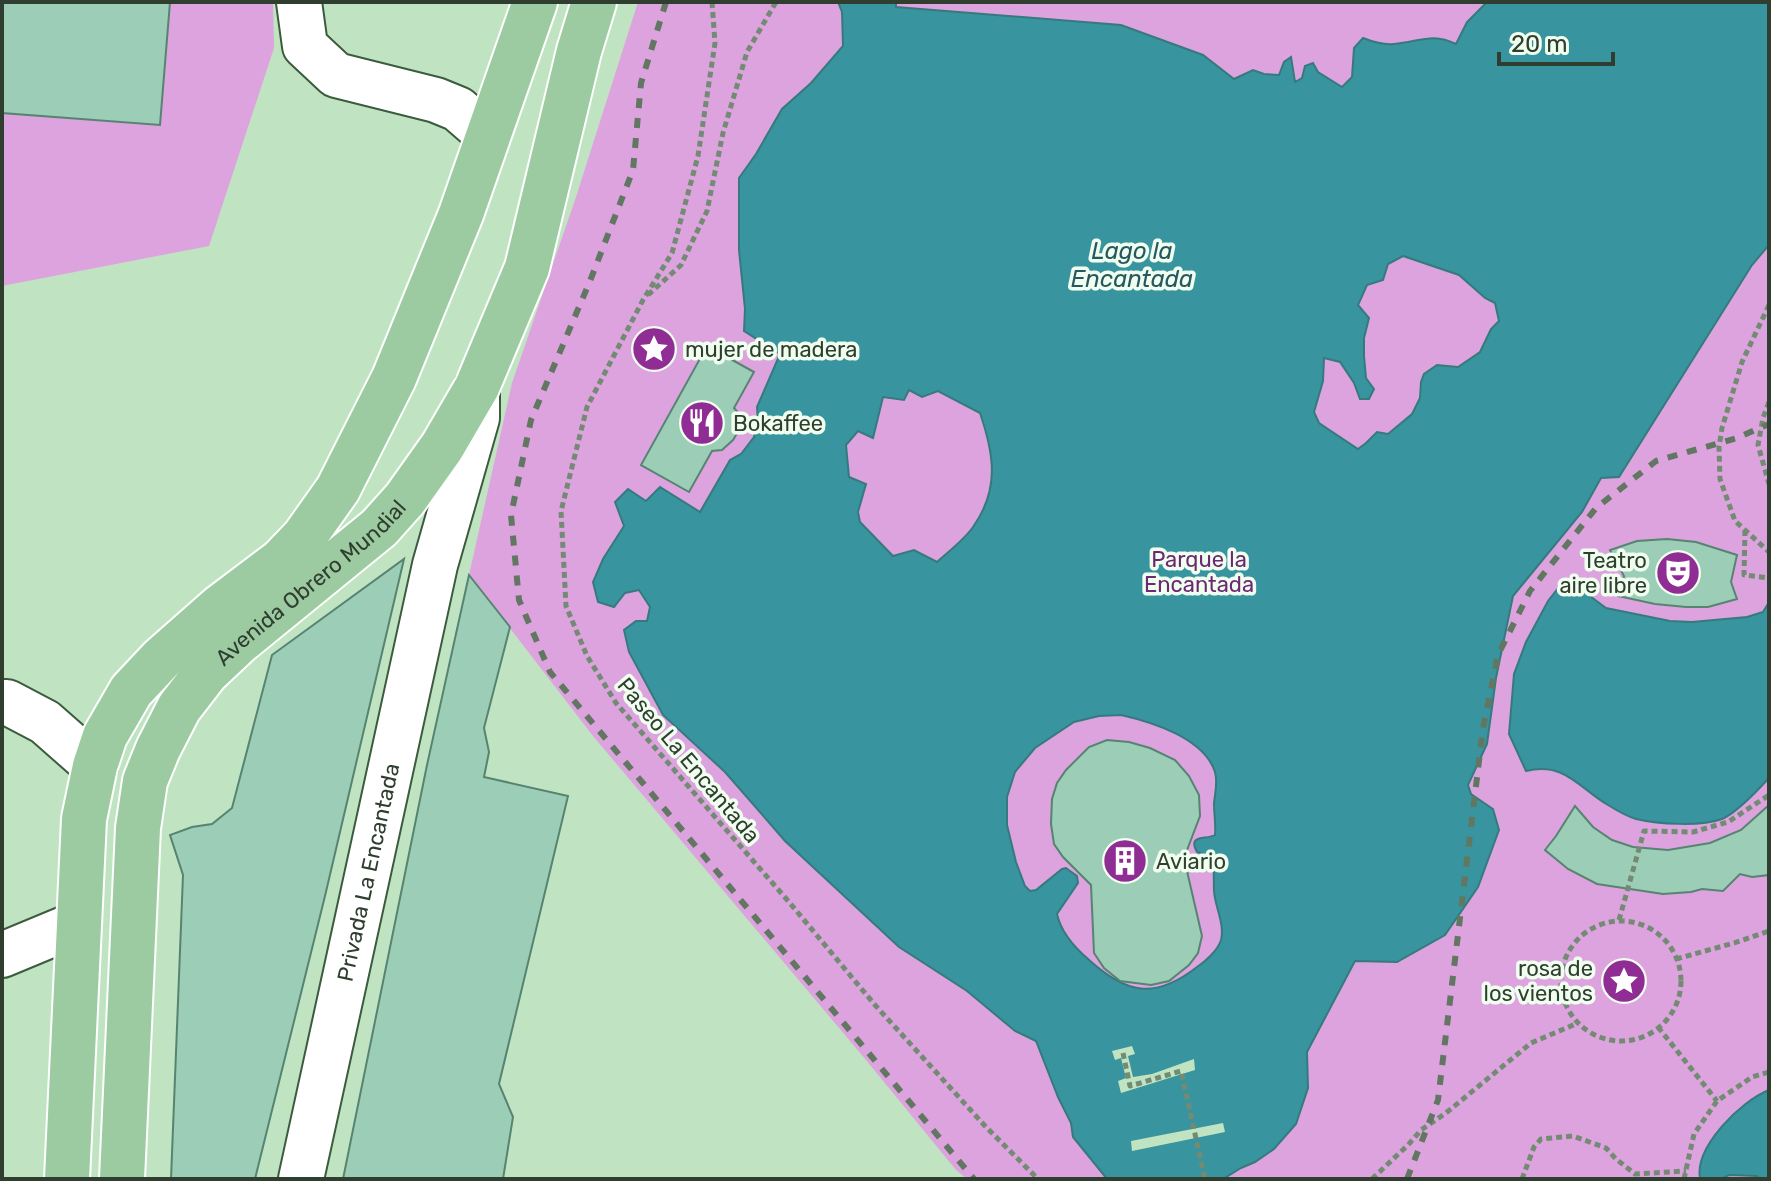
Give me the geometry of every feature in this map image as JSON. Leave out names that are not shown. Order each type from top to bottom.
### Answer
[{"type":"main road","name":"Avenida Obrero Mundial","points":[[67,1179],[84,819],[105,736],[131,691],[161,659],[220,607],[281,561],[304,537],[338,489],[394,378],[461,214],[535,2]]},
{"type":"main road","name":"Avenida Obrero Mundial","points":[[122,1179],[138,828],[145,781],[179,708],[206,673],[239,642],[379,528],[405,499],[477,387],[527,268],[579,51],[594,2]]},
{"type":"street","points":[[299,2],[305,46],[336,75],[436,100],[458,109],[488,135]]},
{"type":"street","name":"Privada La Encantada","points":[[301,1179],[435,565],[477,418],[477,387]]},
{"type":"street","points":[[379,528],[409,521],[422,528],[435,565]]},
{"type":"street","points":[[2,702],[45,722],[95,766]]},
{"type":"street","points":[[2,955],[79,923]]},
{"type":"path","name":"Paseo La Encantada","points":[[712,2],[715,43],[698,156],[672,253],[643,300],[587,407],[561,511],[566,606],[587,656],[616,703],[875,1005],[1038,1179]]},
{"type":"path","points":[[643,300],[681,265],[707,211],[723,133],[747,52],[776,2]]},
{"type":"path","points":[[1769,305],[1742,362],[1719,447],[1720,479],[1735,521],[1769,552]]},
{"type":"path","points":[[1769,402],[1758,445],[1769,484]]},
{"type":"path","points":[[1745,530],[1744,575],[1769,578]]},
{"type":"path","points":[[1619,920],[1644,831],[1693,832],[1728,822],[1769,795]]},
{"type":"path","points":[[1619,920],[1639,924],[1657,933],[1671,947],[1676,959],[1680,986],[1676,1005],[1665,1021],[1650,1034],[1631,1040],[1612,1040],[1594,1035],[1578,1023],[1567,1008],[1562,970],[1569,951],[1582,935],[1599,925],[1619,920]]},
{"type":"path","points":[[1676,959],[1769,931]]},
{"type":"path","points":[[1372,1179],[1421,1130],[1531,1043],[1578,1023]]},
{"type":"path","points":[[1658,1027],[1717,1101]]},
{"type":"path","points":[[1123,1053],[1130,1086],[1181,1071],[1205,1179]]},
{"type":"path","points":[[1684,1179],[1694,1134],[1717,1101],[1752,1077],[1769,1072]]},
{"type":"path","points":[[1522,1179],[1534,1147],[1541,1139],[1573,1136],[1606,1148],[1635,1174],[1686,1171]]},
{"type":"green space","points":[[2,2],[273,2],[274,48],[209,246],[2,286]]},
{"type":"green space","name":"Parque la Encantada","points":[[638,2],[1769,2],[1769,1179],[967,1179],[956,1170],[593,736],[469,575],[512,383]]},
{"type":"water","name":"Lago la Encantada","points":[[838,2],[896,2],[896,7],[1121,25],[1203,55],[1234,79],[1253,70],[1279,75],[1284,62],[1291,57],[1295,82],[1302,78],[1305,66],[1313,63],[1318,72],[1342,87],[1352,77],[1354,48],[1363,38],[1386,44],[1432,38],[1456,44],[1467,22],[1487,2],[1769,2],[1769,245],[1752,265],[1619,477],[1601,478],[1582,512],[1513,596],[1496,678],[1487,744],[1468,785],[1471,794],[1493,809],[1499,830],[1478,887],[1445,935],[1397,962],[1355,961],[1307,1052],[1308,1088],[1296,1124],[1274,1149],[1223,1179],[1107,1179],[1073,1137],[1071,1123],[1036,1041],[1015,1031],[967,991],[899,947],[785,841],[725,772],[663,715],[629,652],[624,630],[636,621],[647,621],[650,607],[639,590],[625,593],[614,607],[598,602],[593,582],[624,526],[615,502],[628,489],[646,501],[660,487],[700,512],[730,460],[741,454],[754,437],[758,422],[757,407],[780,354],[744,331],[739,178],[782,109],[811,83],[843,46],[842,12]],"holes":[[[1403,256],[1459,275],[1495,303],[1499,321],[1491,329],[1480,352],[1458,367],[1437,365],[1424,374],[1420,398],[1412,414],[1388,434],[1377,432],[1358,449],[1319,423],[1314,412],[1323,381],[1324,358],[1340,362],[1360,399],[1369,399],[1374,389],[1366,378],[1364,356],[1369,318],[1358,305],[1367,285],[1383,280],[1388,264]],[[909,390],[922,397],[938,391],[980,413],[989,443],[991,485],[982,513],[965,536],[937,562],[914,550],[893,556],[860,522],[858,512],[866,484],[849,477],[846,445],[858,431],[873,438],[883,397],[904,400]],[[1121,715],[1176,733],[1200,750],[1215,772],[1215,835],[1194,842],[1197,852],[1204,854],[1213,867],[1221,940],[1200,965],[1168,985],[1154,988],[1128,986],[1102,971],[1073,944],[1057,914],[1078,883],[1077,876],[1066,868],[1062,869],[1036,890],[1030,891],[1016,862],[1007,825],[1007,797],[1015,772],[1035,748],[1074,722]]]},
{"type":"water","points":[[1563,582],[1582,590],[1606,608],[1670,621],[1747,617],[1763,612],[1769,602],[1769,778],[1734,812],[1722,819],[1691,824],[1636,819],[1611,807],[1561,773],[1539,769],[1526,771],[1509,734],[1514,674],[1526,642],[1548,601]]},
{"type":"water","points":[[1769,1090],[1769,1179],[1729,1175],[1721,1179],[1700,1179],[1704,1153],[1722,1127],[1746,1104]]},
{"type":"pier","points":[[1132,1046],[1135,1054],[1128,1056],[1133,1077],[1152,1074],[1194,1059],[1195,1070],[1121,1093],[1118,1081],[1126,1078],[1121,1058],[1115,1060],[1112,1051]]},
{"type":"pier","points":[[1223,1123],[1225,1132],[1132,1151],[1131,1141]]},
{"type":"building","points":[[2,2],[170,2],[160,125],[2,113]]},
{"type":"building","name":"Bokaffee","points":[[707,346],[754,372],[734,408],[741,416],[739,430],[722,450],[712,451],[689,492],[641,465]]},
{"type":"building","name":"Teatro aire libre","points":[[1667,539],[1696,542],[1737,555],[1731,582],[1737,599],[1708,607],[1686,607],[1618,596],[1624,576],[1610,550],[1637,541]]},
{"type":"building","points":[[404,559],[255,1179],[171,1179],[183,875],[170,835],[212,824],[232,808],[272,655]]},
{"type":"building","points":[[469,575],[510,627],[484,728],[489,752],[484,777],[568,796],[499,1084],[513,1117],[503,1179],[343,1179],[427,765]]},
{"type":"building","name":"Aviario","points":[[1107,740],[1150,748],[1175,760],[1189,776],[1199,795],[1200,816],[1184,858],[1202,936],[1198,953],[1169,981],[1151,985],[1120,981],[1104,968],[1094,953],[1091,885],[1054,844],[1052,799],[1057,783],[1089,747]]},
{"type":"building","points":[[1769,805],[1769,875],[1752,877],[1740,874],[1723,891],[1702,889],[1663,894],[1597,884],[1568,869],[1545,850],[1575,806],[1593,827],[1612,840],[1633,847],[1668,850],[1710,843],[1741,830]]},
{"type":"railway","points":[[666,2],[641,83],[633,170],[531,420],[511,515],[519,600],[550,672],[974,1179]]},
{"type":"railway","points":[[1407,1179],[1438,1100],[1483,728],[1498,655],[1530,591],[1596,508],[1656,461],[1737,438],[1769,424]]},
{"type":"place","name":"mujer de madera","points":[[654,349]]},
{"type":"place","name":"Bokaffee","points":[[702,423]]},
{"type":"place","name":"Teatro aire libre","points":[[1678,573]]},
{"type":"place","name":"Aviario","points":[[1125,861]]},
{"type":"place","name":"rosa de los vientos","points":[[1624,981]]}]
